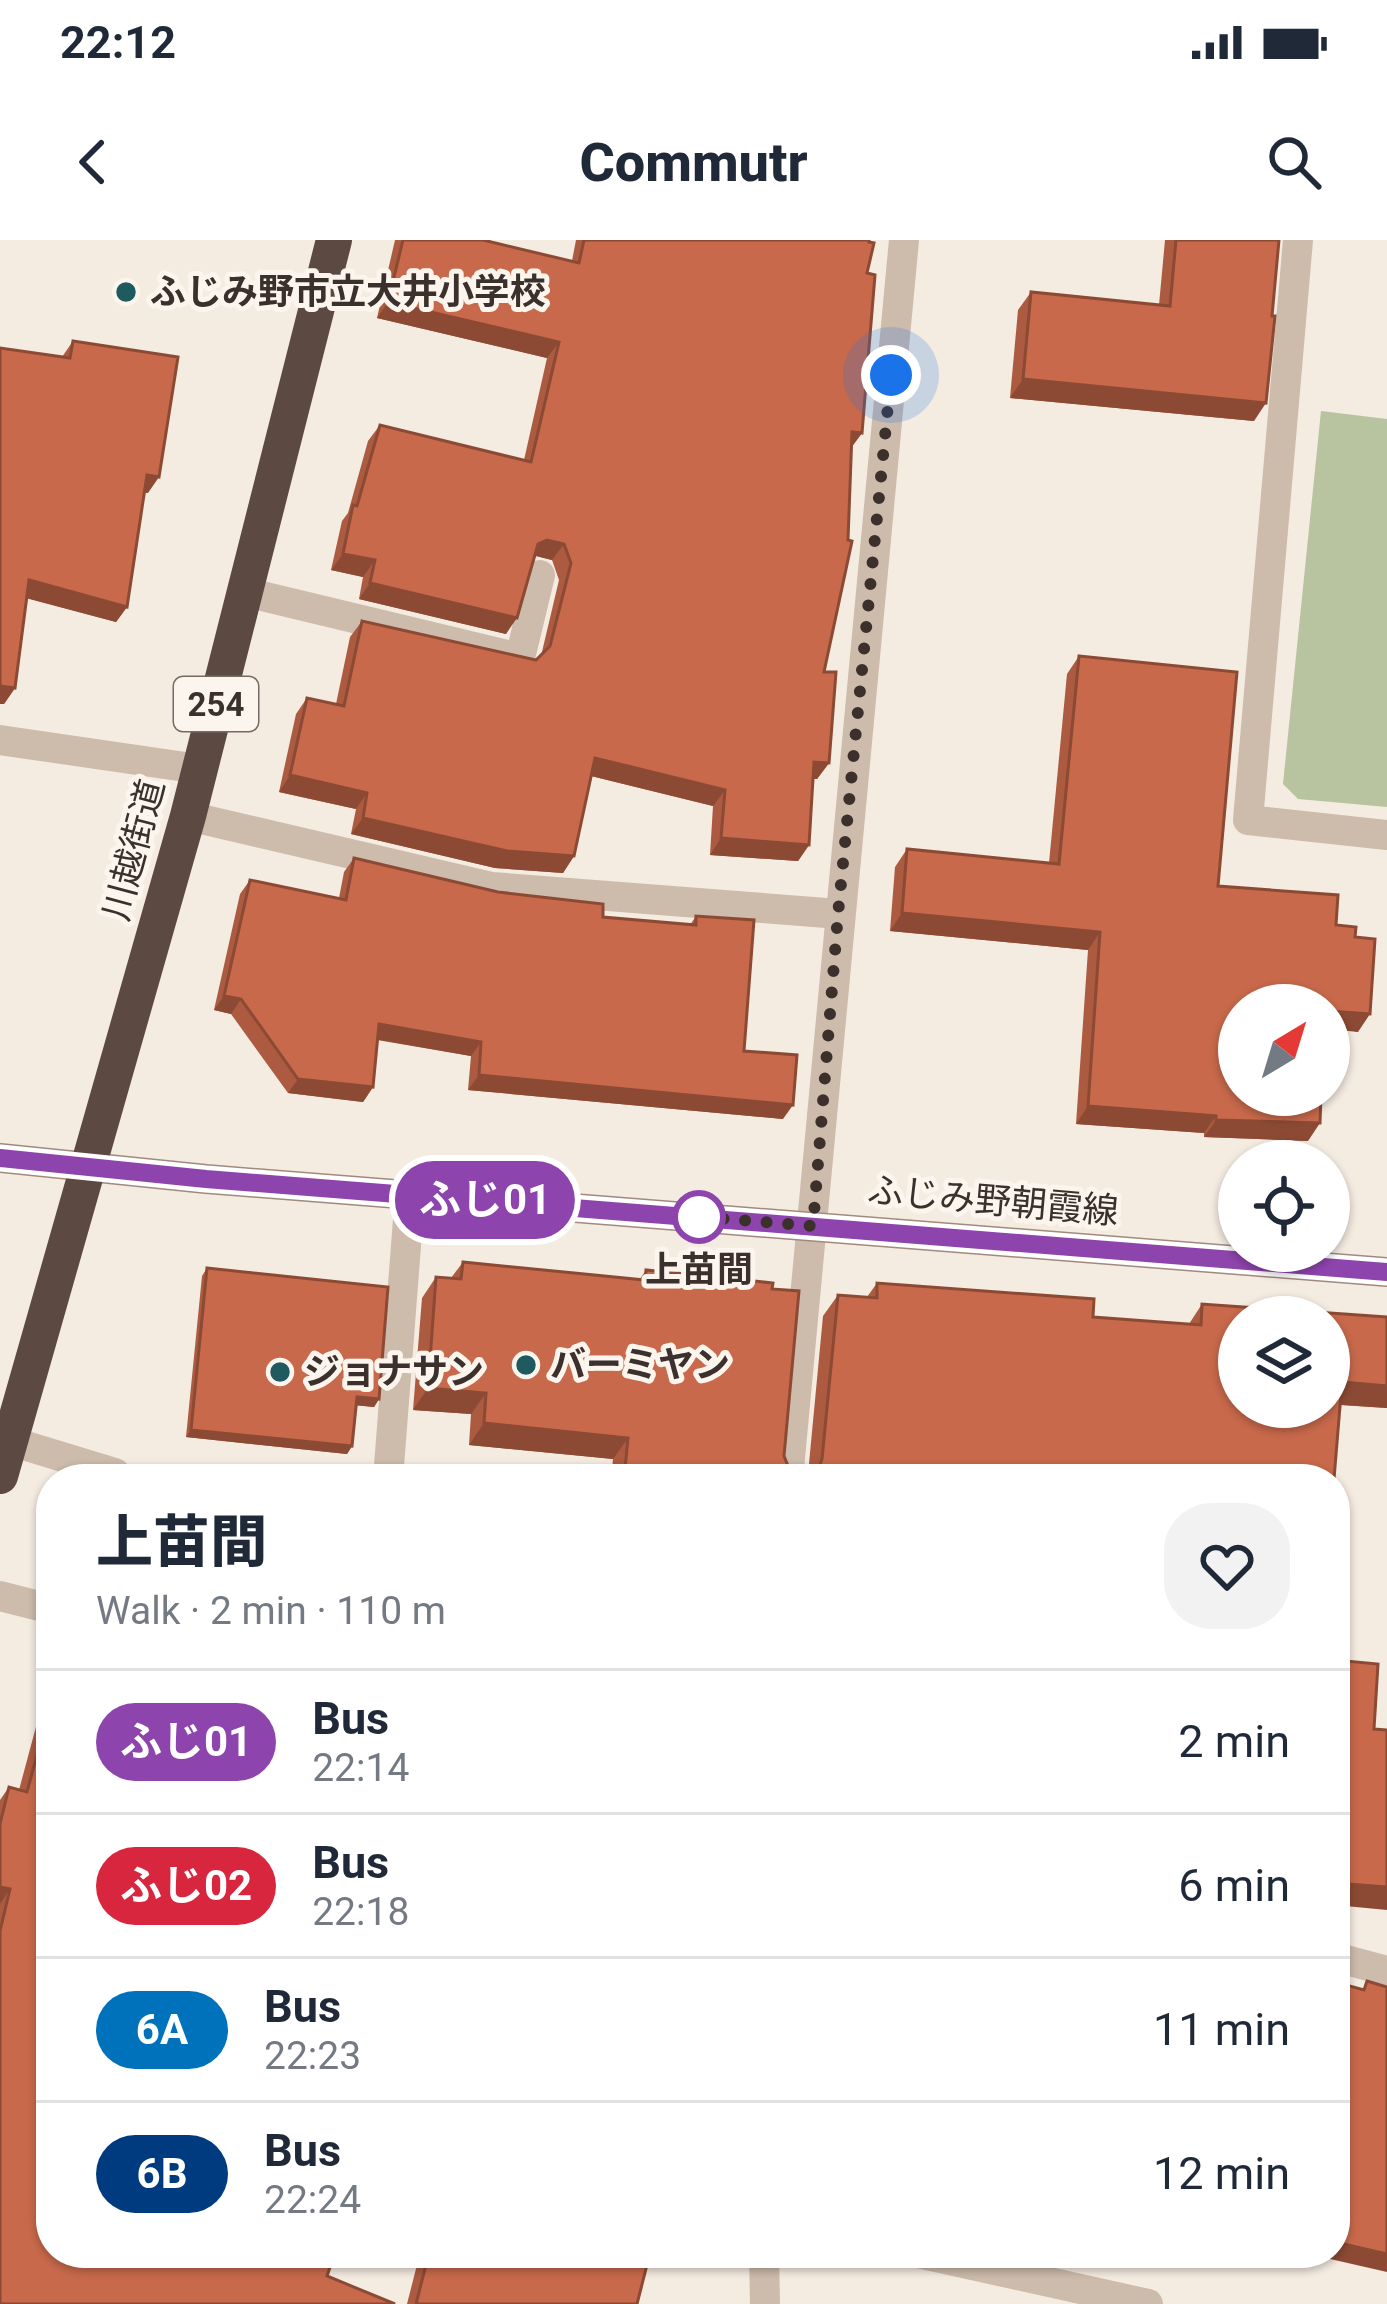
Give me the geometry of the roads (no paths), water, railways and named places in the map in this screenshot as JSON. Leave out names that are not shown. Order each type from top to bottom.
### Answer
[{"type":"highway","name":"川越街道","points":[[5,1459],[188,816],[334,240]]},
{"type":"main road","name":"ふじみ野朝霞線","points":[[0,1158],[1387,1273]]},
{"type":"street","points":[[789,1464],[904,240]]},
{"type":"street","points":[[1298,240],[1248,820],[1387,835]]},
{"type":"street","points":[[245,592],[520,658],[540,575]]},
{"type":"street","points":[[0,740],[200,769]]},
{"type":"street","points":[[188,816],[492,887],[838,914]]},
{"type":"street","points":[[389,1464],[410,1195]]},
{"type":"street","points":[[5,1459],[44,1464]]},
{"type":"street","points":[[0,1596],[36,1605]]},
{"type":"street","points":[[1350,1961],[1387,1971]]},
{"type":"street","points":[[764,2268],[765,2304]]},
{"type":"street","points":[[986,2268],[1148,2304]]},
{"type":"place","name":"ふじみ野市立大井小学校","points":[[126,292]]},
{"type":"place","name":"上苗間","points":[[699,1217]]},
{"type":"place","name":"バーミヤン","points":[[526,1365]]},
{"type":"place","name":"ジョナサン","points":[[280,1372]]}]
